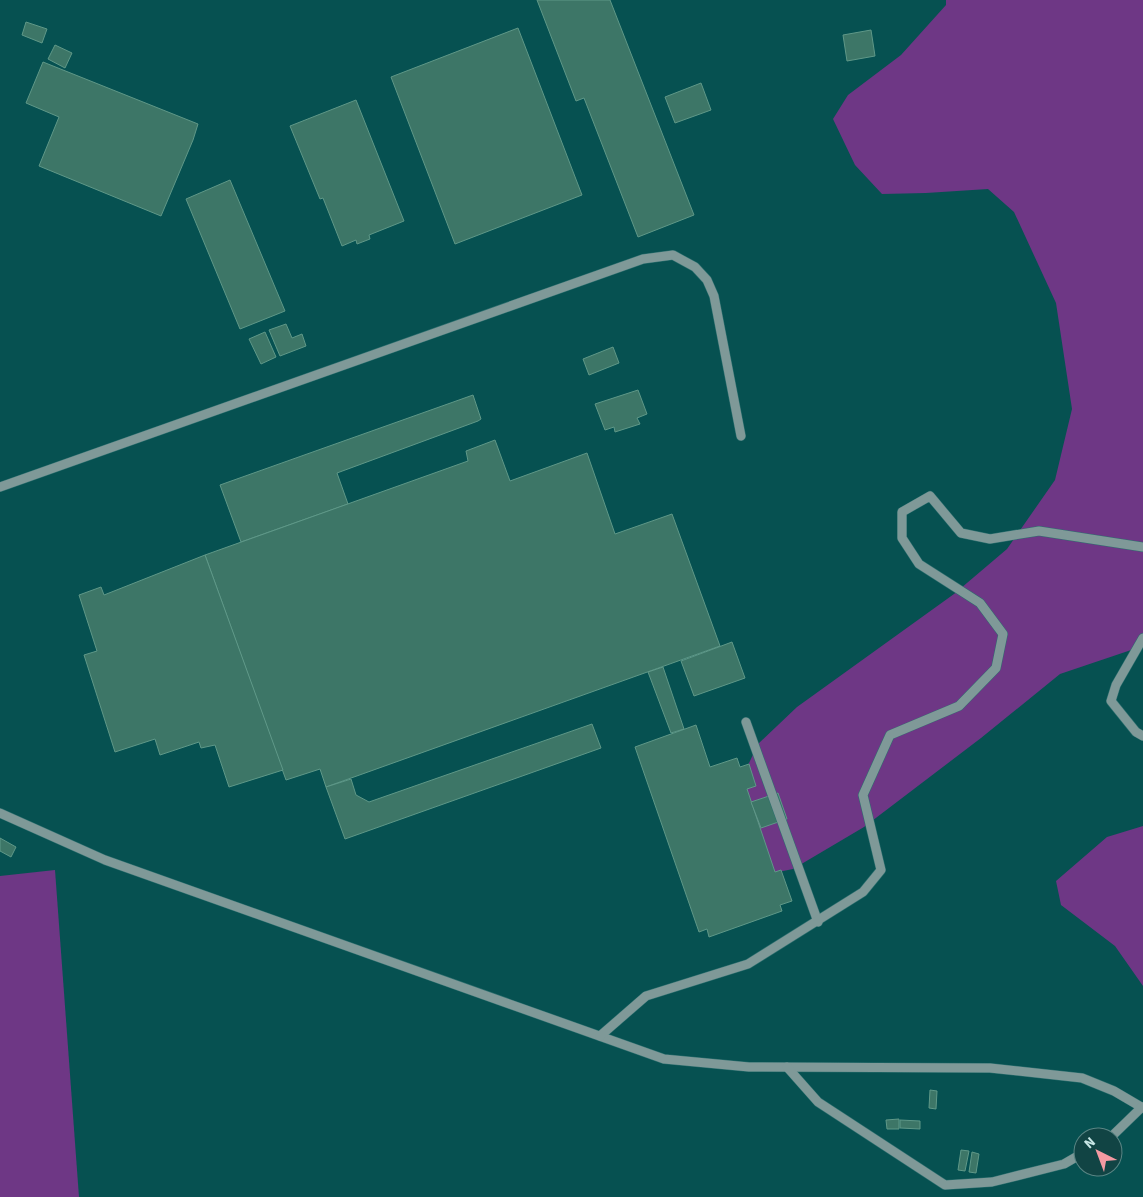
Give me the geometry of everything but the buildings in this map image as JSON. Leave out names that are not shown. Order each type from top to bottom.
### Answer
[{"type":"street","points":[[0,487],[643,259],[673,255],[695,267],[707,280],[714,296],[741,436]]},
{"type":"street","points":[[600,1036],[646,996],[748,964],[818,922],[863,892],[881,870],[864,795],[890,736],[959,706],[996,668],[1003,634],[980,603],[919,564],[902,538],[902,512],[930,496],[962,533],[990,539],[1039,531],[1143,548]]},
{"type":"street","points":[[1143,638],[1116,685],[1112,701],[1136,732],[1143,736]]},
{"type":"street","points":[[746,722],[818,922]]},
{"type":"street","points":[[0,813],[105,860],[664,1058],[749,1067],[990,1068],[1082,1078],[1114,1091],[1142,1108],[1122,1127]]},
{"type":"street","points":[[787,1067],[818,1102],[946,1185],[992,1182],[1064,1164],[1073,1159]]},
{"type":"shaded area","points":[[946,0],[1143,0],[1143,646],[1060,674],[981,738],[864,827],[793,869],[753,877],[733,797],[758,744],[797,707],[954,594],[1007,549],[1055,480],[1072,409],[1056,303],[1014,212],[988,189],[882,194],[855,165],[833,119],[848,95],[901,55],[946,5]]},
{"type":"shaded area","points":[[1143,826],[1143,986],[1115,946],[1061,905],[1056,881],[1107,837]]},
{"type":"shaded area","points":[[55,870],[79,1197],[0,1197],[0,876]]}]
